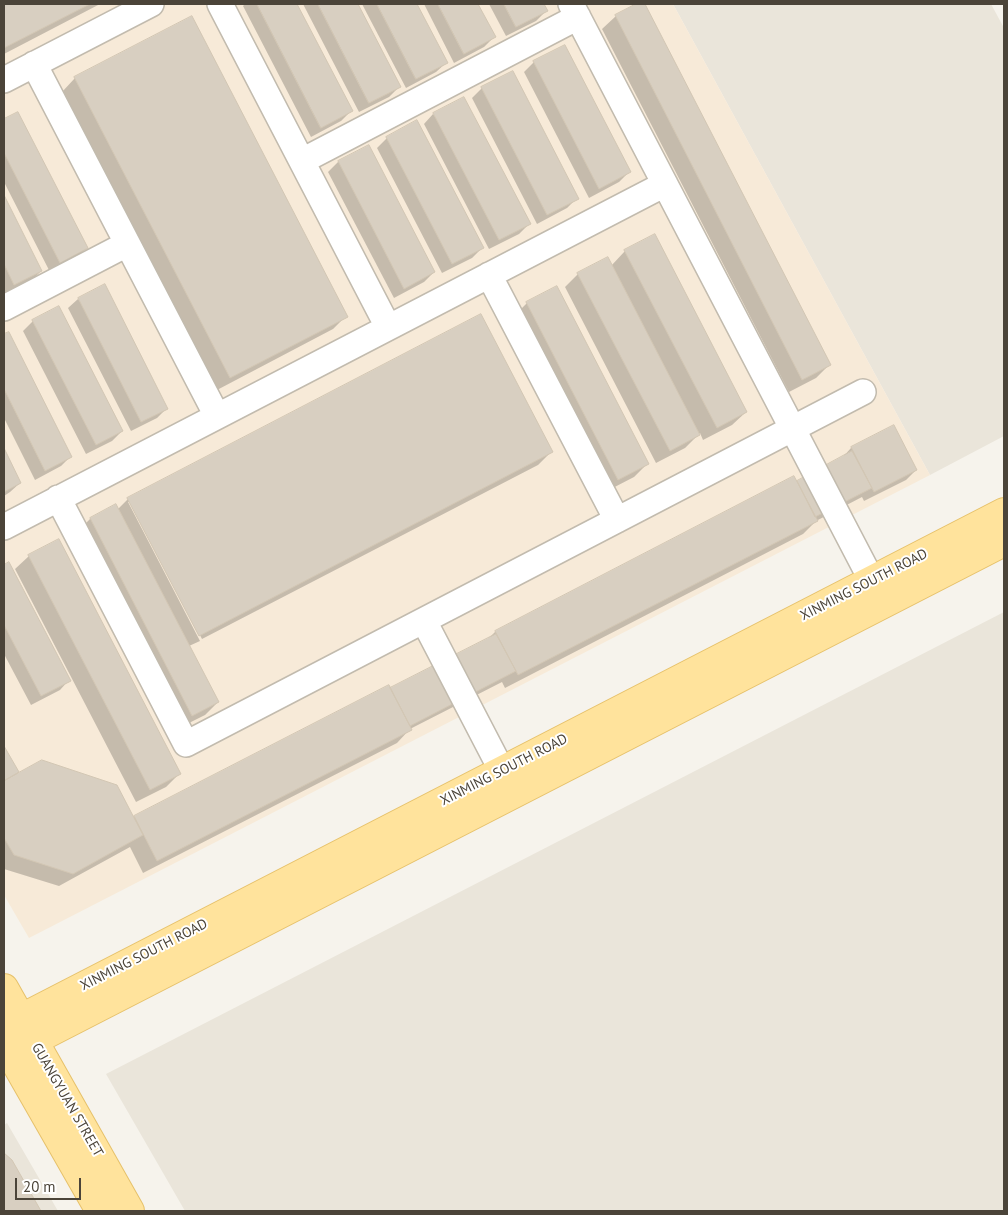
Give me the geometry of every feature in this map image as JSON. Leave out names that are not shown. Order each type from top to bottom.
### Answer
[{"type":"main road","name":"XINMING SOUTH ROAD","points":[[12,1022],[1004,512]]},
{"type":"main road","name":"XINMING SOUTH ROAD","points":[[6,1051],[34,1041],[1004,542]]},
{"type":"main road","name":"GUANGYUAN STREET","points":[[4,988],[12,1022],[34,1041],[130,1211]]},
{"type":"main road","name":"GUANGYUAN STREET","points":[[6,1051],[100,1211]]},
{"type":"lane","points":[[4,80],[151,4]]},
{"type":"lane","points":[[220,4],[388,327]]},
{"type":"lane","points":[[302,161],[574,10],[872,581]]},
{"type":"lane","points":[[34,64],[217,416]]},
{"type":"lane","points":[[4,527],[665,184]]},
{"type":"lane","points":[[4,308],[127,244]]},
{"type":"lane","points":[[489,275],[617,520]]},
{"type":"lane","points":[[58,498],[186,744],[863,392]]},
{"type":"lane","points":[[424,620],[502,771]]},
{"type":"shaded area","points":[[4,4],[673,4],[930,475],[29,938],[4,895]]},
{"type":"shaded area","points":[[673,4],[991,4],[1004,28],[1004,436],[930,475]]},
{"type":"shaded area","points":[[1004,612],[1004,1211],[185,1211],[106,1074]]},
{"type":"shaded area","points":[[7,1123],[58,1211],[4,1211],[4,1125]]},
{"type":"building","points":[[4,4],[90,4],[4,48]]},
{"type":"building","points":[[257,4],[297,4],[353,111],[321,128]]},
{"type":"building","points":[[318,4],[358,4],[401,87],[369,103]]},
{"type":"building","points":[[377,4],[417,4],[448,63],[416,79]]},
{"type":"building","points":[[438,4],[478,4],[496,37],[464,54]]},
{"type":"building","points":[[504,4],[544,4],[548,11],[516,27]]},
{"type":"building","points":[[636,4],[645,4],[831,365],[802,380],[615,15]]},
{"type":"building","points":[[192,16],[348,317],[230,378],[74,77]]},
{"type":"building","points":[[565,45],[631,172],[599,189],[533,61]]},
{"type":"building","points":[[513,71],[579,199],[547,215],[481,87]]},
{"type":"building","points":[[464,97],[531,224],[499,240],[433,113]]},
{"type":"building","points":[[18,112],[88,248],[60,263],[4,153],[4,119]]},
{"type":"building","points":[[417,120],[484,248],[452,264],[386,137]]},
{"type":"building","points":[[369,145],[435,272],[404,289],[338,161]]},
{"type":"building","points":[[4,195],[42,271],[14,285],[4,264]]},
{"type":"building","points":[[655,234],[747,412],[717,428],[624,250]]},
{"type":"building","points":[[608,257],[700,435],[670,451],[577,273]]},
{"type":"building","points":[[105,284],[168,409],[141,422],[78,298]]},
{"type":"building","points":[[557,286],[649,464],[618,480],[526,302]]},
{"type":"building","points":[[59,306],[123,431],[96,445],[32,320]]},
{"type":"building","points":[[481,314],[553,452],[199,636],[127,498]]},
{"type":"building","points":[[9,332],[72,457],[45,471],[4,389],[4,334]]},
{"type":"building","points":[[894,425],[917,470],[874,492],[851,447]]},
{"type":"building","points":[[4,448],[21,483],[4,492]]},
{"type":"building","points":[[852,451],[872,488],[815,517],[797,481]]},
{"type":"building","points":[[794,476],[818,521],[518,675],[495,631]]},
{"type":"building","points":[[116,504],[219,702],[192,716],[90,518]]},
{"type":"building","points":[[59,539],[181,774],[150,790],[28,555]]},
{"type":"building","points":[[9,562],[71,681],[41,696],[4,625],[4,565]]},
{"type":"building","points":[[496,634],[516,671],[410,726],[390,688]]},
{"type":"building","points":[[389,685],[412,730],[157,861],[134,816]]},
{"type":"building","points":[[4,746],[19,772],[4,781]]},
{"type":"building","points":[[42,760],[117,785],[143,835],[73,874],[14,855],[4,838],[4,781]]},
{"type":"building","points":[[4,1153],[12,1160],[41,1211],[4,1211]]}]
